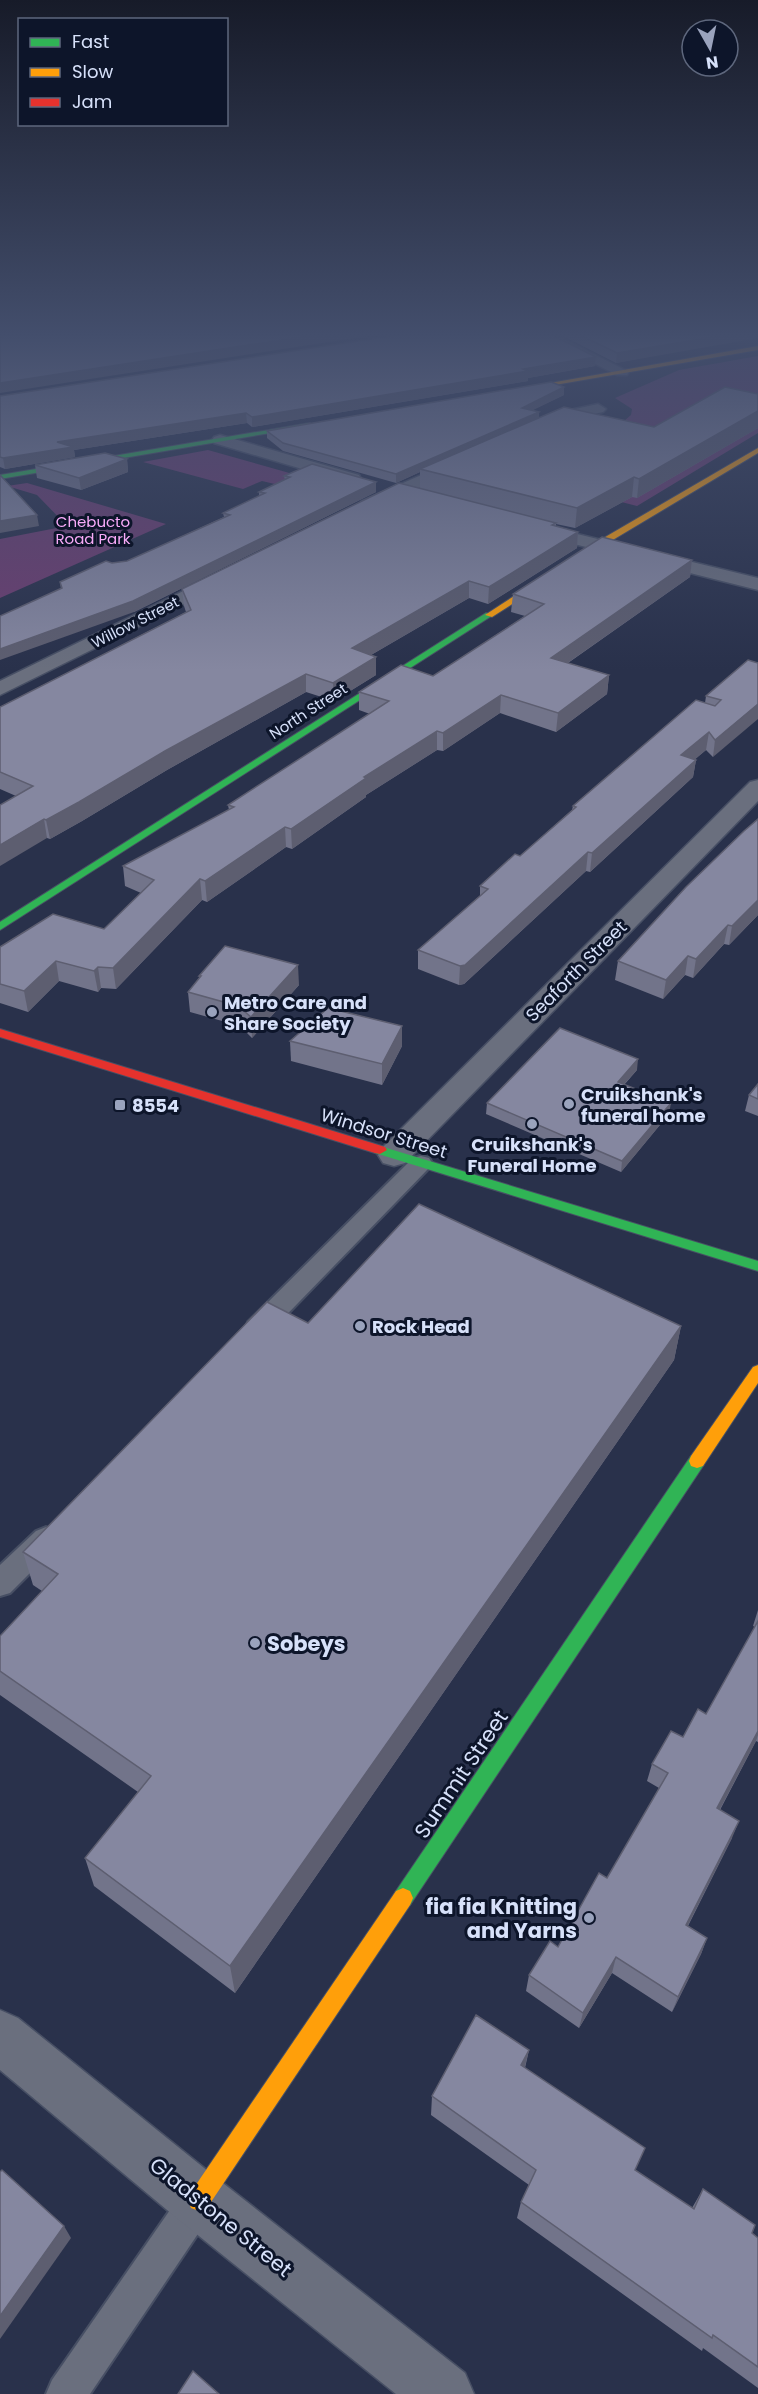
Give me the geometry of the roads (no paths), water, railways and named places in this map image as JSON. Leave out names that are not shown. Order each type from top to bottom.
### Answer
[{"type":"street","points":[[0,477],[180,447]]},
{"type":"street","points":[[243,447],[418,497]]},
{"type":"street","name":"North Street","points":[[0,927],[598,545],[758,450]]},
{"type":"street","points":[[353,513],[470,458]]},
{"type":"street","points":[[519,524],[758,584]]},
{"type":"street","name":"Willow Street","points":[[0,689],[235,571]]},
{"type":"street","name":"Seaforth Street","points":[[394,1155],[758,787]]},
{"type":"street","name":"Windsor Street","points":[[0,1033],[758,1266]]},
{"type":"street","name":"Summit Street","points":[[199,2200],[758,1371]]},
{"type":"street","name":"Gladstone Street","points":[[0,2036],[199,2200],[444,2394]]},
{"type":"lane","points":[[241,1345],[421,1163]]},
{"type":"lane","points":[[0,1584],[59,1526]]},
{"type":"lane","points":[[66,2394],[199,2200]]},
{"type":"place","name":"Metro Care and Share Society","points":[[212,1012]]},
{"type":"place","name":"Cruikshank's funeral home","points":[[569,1104]]},
{"type":"place","name":"8554","points":[[120,1105]]},
{"type":"place","name":"Cruikshank's Funeral Home","points":[[532,1124]]},
{"type":"place","name":"Rock Head","points":[[360,1326]]},
{"type":"place","name":"Sobeys","points":[[255,1643]]},
{"type":"place","name":"fia fia Knitting and Yarns","points":[[589,1918]]},
{"type":"park label","name":"Chebucto Road Park","points":[[93,530]]}]
